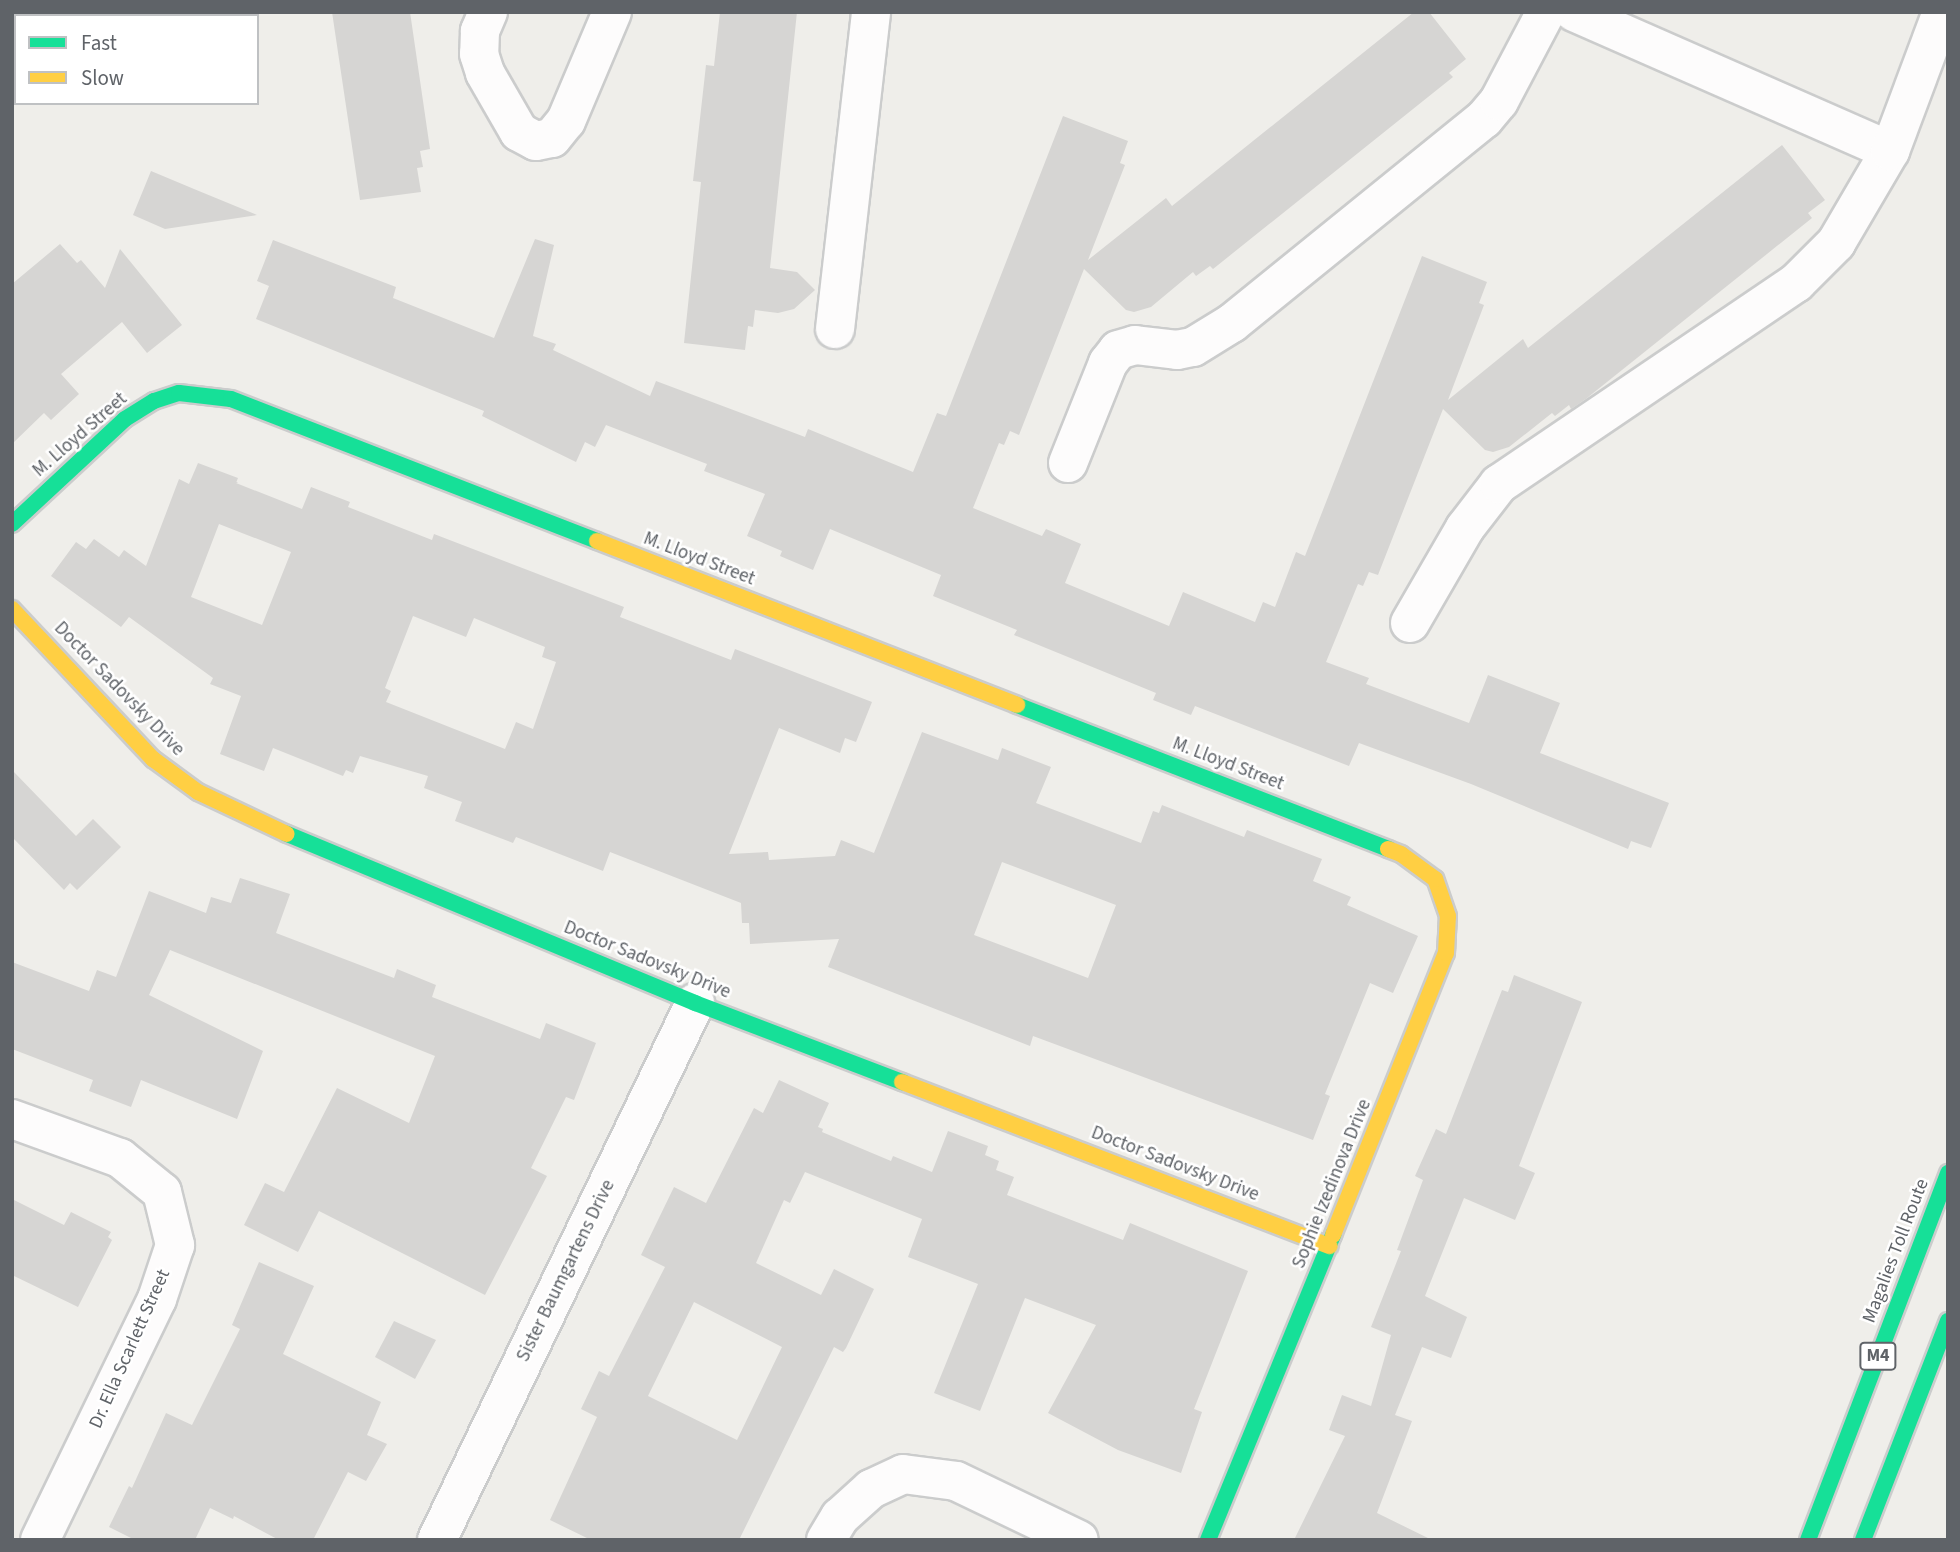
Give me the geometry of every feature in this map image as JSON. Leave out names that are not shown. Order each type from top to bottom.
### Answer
[{"type":"main road","name":"M. Lloyd Street","points":[[12,524],[125,419],[153,401],[179,393],[208,394],[232,399],[1401,854]]},
{"type":"main road","name":"Doctor Sadovsky Drive","points":[[12,609],[153,759],[198,792],[250,819],[695,1003],[1330,1246]]},
{"type":"main road","name":"Sophie Izedinova Drive","points":[[1208,1540],[1330,1246],[1446,953],[1448,916],[1435,879],[1401,854]]},
{"type":"main road","name":"Magalies Toll Route","points":[[1808,1540],[1948,1173]]},
{"type":"main road","points":[[1863,1540],[1948,1321]]},
{"type":"street","points":[[488,12],[480,32],[479,54],[485,74],[519,132],[536,141],[552,138],[566,121],[612,12]]},
{"type":"street","points":[[835,329],[872,12]]},
{"type":"street","points":[[1068,463],[1108,363],[1118,350],[1135,345],[1177,350],[1193,347],[1232,323],[1484,119],[1499,101],[1546,12]]},
{"type":"street","points":[[1574,12],[1890,151]]},
{"type":"street","points":[[1410,623],[1465,528],[1499,484],[1796,283],[1836,243],[1890,151],[1942,12]]},
{"type":"street","name":"Sister Baumgartens Drive","points":[[437,1540],[695,1003]]},
{"type":"street","name":"Dr. Ella Scarlett Street","points":[[12,1119],[120,1158],[162,1192],[175,1245],[157,1299],[40,1540]]},
{"type":"street","points":[[826,1540],[840,1517],[871,1489],[903,1474],[956,1482],[1079,1540]]},
{"type":"building","points":[[332,12],[410,12],[430,149],[420,151],[423,167],[417,168],[421,192],[360,200]]},
{"type":"building","points":[[720,12],[797,12],[770,268],[797,272],[815,290],[794,309],[778,313],[755,310],[753,327],[748,326],[745,350],[684,343],[701,182],[693,181],[706,65],[714,66]]},
{"type":"building","points":[[1414,12],[1429,12],[1466,59],[1449,73],[1453,77],[1213,269],[1210,266],[1196,276],[1193,272],[1151,307],[1134,312],[1126,310],[1084,269],[1019,435],[1010,431],[1004,445],[999,443],[973,508],[1042,536],[1046,529],[1081,544],[1065,583],[1169,626],[1183,592],[1255,622],[1263,602],[1275,607],[1296,552],[1305,556],[1422,256],[1487,282],[1479,303],[1484,305],[1448,400],[1523,339],[1528,348],[1782,145],[1825,200],[1808,213],[1812,218],[1587,398],[1571,409],[1569,405],[1555,416],[1552,413],[1509,447],[1493,452],[1485,450],[1443,409],[1378,575],[1369,572],[1363,586],[1358,584],[1326,662],[1369,678],[1366,684],[1469,723],[1488,675],[1560,703],[1540,753],[1669,803],[1651,848],[1631,841],[1628,849],[1471,784],[1359,743],[1349,766],[1195,706],[1191,715],[1153,700],[1156,693],[1014,635],[1017,630],[933,596],[941,575],[830,529],[813,570],[780,556],[782,551],[747,536],[765,494],[704,471],[707,464],[606,425],[595,447],[585,442],[576,462],[482,416],[484,411],[256,319],[269,286],[257,281],[273,240],[396,287],[393,298],[494,338],[535,239],[554,245],[533,336],[556,344],[553,350],[650,396],[656,381],[805,437],[808,429],[913,472],[937,413],[946,416],[1063,116],[1128,141],[1120,163],[1125,165],[1088,260],[1166,198],[1172,206]]},
{"type":"building","points":[[151,171],[257,215],[165,229],[133,215]]},
{"type":"building","points":[[60,244],[77,263],[81,260],[105,288],[120,249],[182,325],[147,353],[122,322],[61,374],[79,394],[51,420],[44,413],[12,444],[12,284]]},
{"type":"building","points":[[198,463],[238,478],[236,483],[302,509],[311,487],[350,502],[348,507],[432,540],[434,534],[624,607],[620,617],[731,660],[735,649],[872,702],[856,742],[845,738],[840,753],[779,728],[729,854],[768,852],[769,860],[835,856],[841,840],[874,853],[922,732],[998,760],[1002,748],[1051,767],[1036,803],[1141,843],[1153,811],[1159,813],[1162,805],[1244,837],[1247,830],[1322,859],[1313,881],[1351,897],[1347,905],[1418,936],[1393,993],[1370,983],[1325,1094],[1330,1096],[1313,1140],[1033,1036],[1030,1046],[828,967],[839,939],[750,944],[749,923],[742,923],[741,903],[610,852],[603,871],[516,837],[513,843],[455,821],[462,802],[424,788],[428,776],[360,756],[353,773],[346,770],[343,776],[273,748],[264,771],[220,754],[241,696],[210,684],[213,678],[129,617],[121,627],[51,576],[76,542],[86,549],[94,539],[119,557],[124,550],[146,566],[179,479],[189,484]],"holes":[[[219,524],[291,552],[262,625],[191,597]],[[413,616],[466,637],[474,618],[545,647],[542,657],[556,662],[533,729],[516,722],[505,749],[386,702],[391,691],[385,688]],[[1002,862],[1116,905],[1088,978],[974,935]]]},
{"type":"building","points":[[12,770],[76,836],[93,819],[121,847],[77,890],[70,883],[64,890],[12,837]]},
{"type":"building","points":[[240,878],[290,894],[276,933],[394,978],[397,969],[436,985],[432,997],[540,1039],[546,1023],[596,1043],[574,1100],[566,1097],[531,1168],[547,1176],[485,1295],[319,1211],[298,1252],[244,1225],[265,1183],[284,1192],[337,1088],[409,1123],[435,1056],[170,950],[149,995],[263,1051],[237,1119],[141,1080],[131,1107],[89,1091],[93,1080],[12,1049],[12,962],[89,991],[97,970],[116,977],[149,891],[206,913],[211,897],[231,903]]},
{"type":"building","points":[[1514,975],[1582,1002],[1519,1166],[1535,1173],[1515,1220],[1464,1198],[1425,1296],[1467,1317],[1451,1358],[1422,1347],[1395,1415],[1412,1421],[1377,1513],[1432,1540],[1294,1540],[1345,1436],[1329,1430],[1342,1395],[1371,1406],[1391,1335],[1371,1327],[1401,1251],[1397,1250],[1423,1180],[1415,1176],[1436,1129],[1446,1134],[1502,990],[1508,992]]},
{"type":"building","points":[[779,1080],[829,1103],[818,1127],[823,1129],[822,1132],[891,1161],[893,1156],[932,1172],[948,1131],[988,1146],[985,1155],[999,1161],[996,1170],[1014,1177],[1007,1195],[1123,1240],[1130,1223],[1248,1271],[1194,1409],[1202,1412],[1181,1473],[1118,1450],[1048,1413],[1096,1325],[1025,1298],[980,1411],[934,1393],[978,1284],[908,1257],[922,1219],[805,1172],[790,1203],[784,1200],[756,1263],[821,1295],[834,1269],[874,1289],[846,1348],[843,1352],[834,1347],[739,1540],[591,1540],[550,1520],[597,1417],[581,1409],[599,1371],[609,1376],[665,1267],[641,1255],[674,1187],[706,1203],[754,1108],[763,1113]],"holes":[[[694,1302],[782,1347],[737,1440],[648,1396]]]},
{"type":"building","points":[[12,1199],[64,1225],[71,1212],[111,1232],[108,1237],[112,1240],[78,1307],[12,1275]]},
{"type":"building","points":[[259,1262],[314,1286],[283,1354],[381,1402],[367,1435],[387,1444],[366,1481],[348,1472],[313,1540],[279,1540],[234,1516],[233,1519],[210,1508],[195,1540],[135,1540],[109,1527],[129,1486],[132,1488],[166,1413],[192,1425],[240,1329],[232,1325]]},
{"type":"building","points":[[394,1321],[436,1340],[415,1379],[375,1357]]},
{"type":"traffic: fast","points":[[12,524],[125,419],[154,401],[179,393],[231,399],[597,541]]},
{"type":"traffic: fast","points":[[1017,705],[1388,849]]},
{"type":"traffic: fast","points":[[287,834],[695,1003],[902,1082]]},
{"type":"traffic: fast","points":[[1808,1540],[1948,1173]]},
{"type":"traffic: fast","points":[[1208,1540],[1333,1235]]},
{"type":"traffic: fast","points":[[1863,1540],[1948,1321]]},
{"type":"traffic: slow","points":[[597,541],[1017,705]]},
{"type":"traffic: slow","points":[[12,609],[153,759],[198,792],[287,834]]},
{"type":"traffic: slow","points":[[1333,1235],[1446,953],[1448,916],[1435,879],[1401,854],[1388,849]]},
{"type":"traffic: slow","points":[[902,1082],[1330,1246]]}]
